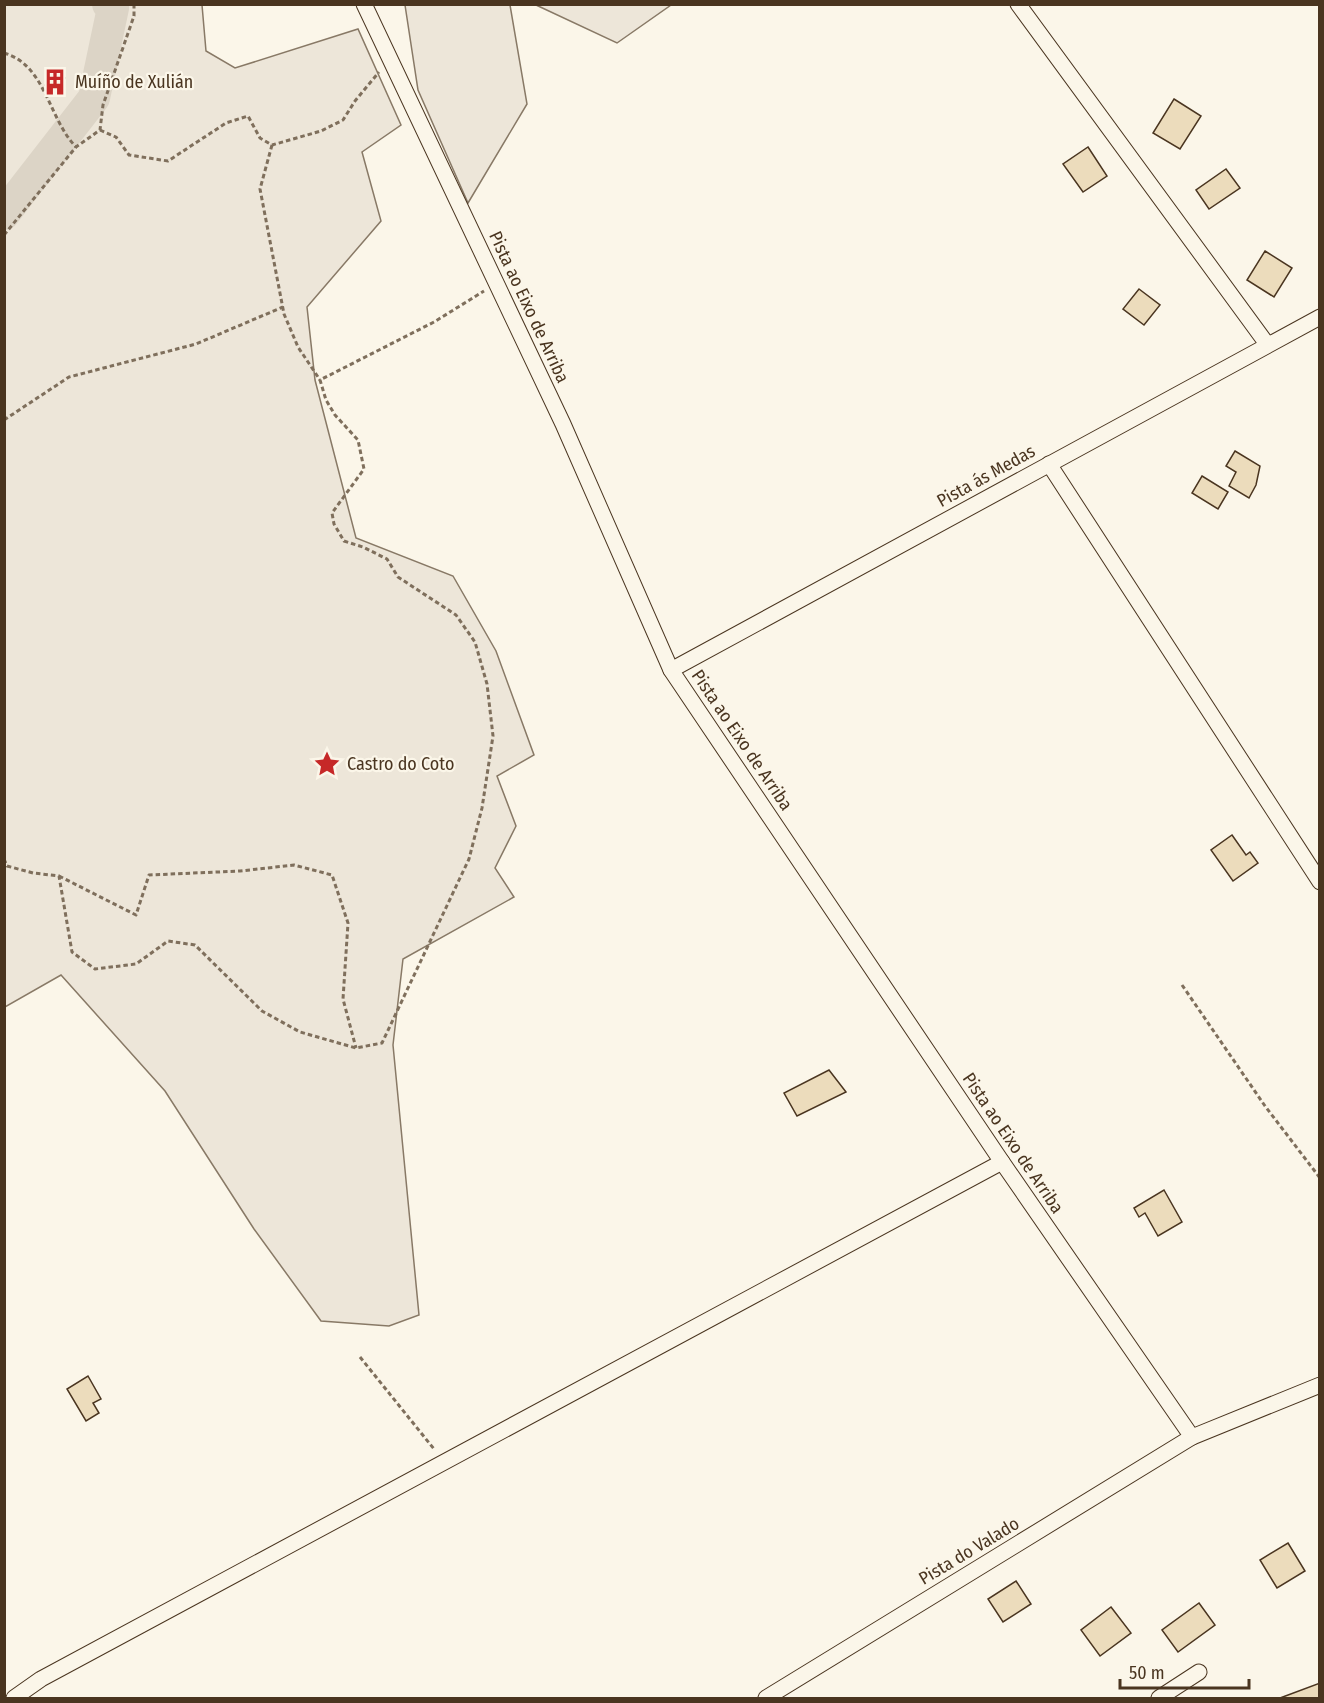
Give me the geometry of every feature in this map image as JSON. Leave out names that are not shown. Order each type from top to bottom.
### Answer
[{"type":"street","name":"Pista ao Eixo de Arriba","points":[[364,4],[563,424],[671,670],[1002,1162],[1192,1437]]},
{"type":"street","points":[[1024,7],[1267,344]]},
{"type":"street","name":"Pista ás Medas","points":[[671,670],[1320,317]]},
{"type":"street","points":[[1048,464],[1320,882]]},
{"type":"street","points":[[14,1698],[42,1679],[1002,1162]]},
{"type":"street","name":"Pista do Valado","points":[[766,1698],[1192,1437],[1320,1385]]},
{"type":"street","points":[[1159,1698],[1198,1672]]},
{"type":"path","points":[[4,235],[76,147],[100,130],[103,105],[134,16],[134,4]]},
{"type":"path","points":[[4,52],[16,56],[35,72],[51,109],[76,147]]},
{"type":"path","points":[[100,130],[116,137],[129,156],[168,161],[226,123],[248,116],[260,138],[272,145],[321,131],[344,120],[356,101],[390,60]]},
{"type":"path","points":[[59,876],[72,952],[95,969],[136,964],[168,940],[195,945],[262,1011],[300,1032],[356,1048],[382,1043],[446,914],[469,859],[482,808],[493,736],[487,684],[475,642],[456,615],[398,577],[387,559],[363,547],[344,541],[334,524],[332,513],[364,469],[358,440],[330,408],[320,380],[298,347],[283,307],[260,189],[272,145]]},
{"type":"path","points":[[320,380],[434,322],[497,285]]},
{"type":"path","points":[[4,420],[69,377],[196,344],[283,307]]},
{"type":"path","points":[[4,859],[7,866],[33,873],[59,876],[136,915],[149,875],[240,871],[294,865],[332,875],[348,923],[343,999],[356,1048]]},
{"type":"path","points":[[1182,985],[1264,1106],[1320,1178]]},
{"type":"path","points":[[360,1357],[444,1462]]},
{"type":"shaded area","points":[[4,5],[202,5],[206,51],[235,68],[358,29],[401,125],[362,152],[381,221],[307,307],[315,380],[356,538],[453,576],[496,651],[534,755],[497,776],[516,826],[495,868],[514,897],[403,959],[393,1045],[419,1315],[389,1326],[321,1321],[254,1229],[165,1091],[61,975],[5,1007]]},
{"type":"shaded area","points":[[405,5],[510,5],[527,104],[468,203],[418,90]]},
{"type":"shaded area","points":[[536,5],[671,5],[617,43]]},
{"type":"building","name":"Muíño de Xulián","points":[[55,72],[65,78],[55,92],[45,85]]},
{"type":"building","points":[[1174,99],[1201,116],[1180,149],[1153,133]]},
{"type":"building","points":[[1088,147],[1107,176],[1083,192],[1063,164]]},
{"type":"building","points":[[1226,169],[1240,188],[1209,209],[1196,190]]},
{"type":"building","points":[[1265,251],[1292,268],[1274,297],[1247,280]]},
{"type":"building","points":[[1139,289],[1160,305],[1144,325],[1123,309]]},
{"type":"building","points":[[1235,451],[1260,466],[1256,485],[1249,498],[1229,486],[1236,472],[1226,466]]},
{"type":"building","points":[[1202,476],[1228,492],[1218,509],[1192,493]]},
{"type":"building","points":[[1232,835],[1246,855],[1250,852],[1258,863],[1233,881],[1211,850]]},
{"type":"building","points":[[829,1070],[846,1092],[797,1116],[784,1093]]},
{"type":"building","points":[[1164,1190],[1182,1222],[1158,1236],[1145,1213],[1139,1217],[1134,1208]]},
{"type":"building","points":[[88,1376],[101,1399],[93,1403],[99,1413],[86,1421],[67,1389]]},
{"type":"building","points":[[1288,1543],[1305,1571],[1277,1588],[1260,1560]]},
{"type":"building","points":[[1016,1581],[1031,1604],[1003,1622],[988,1599]]},
{"type":"building","points":[[1199,1603],[1215,1625],[1178,1652],[1162,1630]]},
{"type":"building","points":[[1111,1607],[1131,1633],[1100,1656],[1081,1630]]},
{"type":"building","points":[[1320,1683],[1320,1698],[1280,1698]]},
{"type":"waterway","points":[[4,214],[94,98],[113,8],[108,4]]},
{"type":"place","name":"Muíño de Xulián","points":[[55,82]]},
{"type":"place","name":"Castro do Coto","points":[[327,764]]}]
